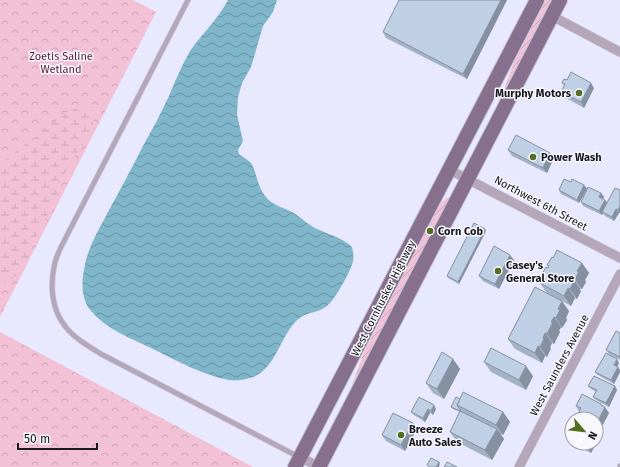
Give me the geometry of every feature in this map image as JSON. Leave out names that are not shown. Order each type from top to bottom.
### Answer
[{"type":"main road","name":"West Cornhusker Highway","points":[[298,462],[537,0]]},
{"type":"main road","name":"West Cornhusker Highway","points":[[319,467],[560,0]]},
{"type":"street","points":[[552,16],[620,52]]},
{"type":"street","name":"Northwest 6th Street","points":[[450,170],[620,258]]},
{"type":"street","name":"West Saunders Avenue","points":[[519,467],[620,274]]},
{"type":"street","points":[[298,462],[319,467]]},
{"type":"lane","points":[[188,0],[61,247],[54,267],[52,285],[53,300],[58,314],[65,326],[76,337],[101,354],[298,462]]},
{"type":"green space","name":"Zoetis Saline Wetland","points":[[0,0],[133,0],[156,12],[0,317]]},
{"type":"green space","points":[[546,0],[552,0],[504,97],[502,95],[514,62]]},
{"type":"green space","points":[[88,106],[95,113],[93,125],[59,184],[53,204],[23,266],[17,275],[0,284],[0,164],[25,144],[38,136],[60,116],[72,110]]},
{"type":"green space","points":[[448,197],[451,199],[354,386],[352,385],[364,352],[439,206]]},
{"type":"green space","points":[[0,332],[253,467],[0,467]]},
{"type":"water","points":[[228,0],[277,0],[273,12],[263,26],[251,67],[242,83],[238,97],[237,115],[243,141],[238,150],[239,154],[251,163],[262,191],[270,201],[277,206],[292,212],[314,227],[344,241],[352,247],[353,256],[352,266],[337,294],[328,305],[321,310],[301,317],[288,332],[267,367],[259,374],[248,379],[240,380],[220,378],[200,371],[111,328],[97,317],[88,307],[84,297],[83,286],[85,262],[90,247],[160,115],[181,67],[190,51],[220,14]]},
{"type":"building","points":[[399,0],[501,0],[463,74],[383,32]]},
{"type":"building","name":"Murphy Motors","points":[[571,72],[591,83],[581,102],[561,92],[565,84],[562,83],[564,79],[567,80]]},
{"type":"building","name":"Power Wash","points":[[516,135],[550,153],[543,168],[508,150]]},
{"type":"building","points":[[564,179],[571,182],[572,179],[584,185],[577,200],[559,190]]},
{"type":"building","points":[[588,187],[601,193],[599,197],[605,200],[599,211],[581,202]]},
{"type":"building","points":[[615,188],[620,190],[620,206],[618,210],[616,209],[612,217],[602,212]]},
{"type":"building","name":"Casey's General Store","points":[[474,223],[485,229],[458,282],[447,276]]},
{"type":"building","name":"Casey's General Store","points":[[494,246],[510,255],[495,284],[479,276]]},
{"type":"building","points":[[557,250],[582,263],[577,271],[579,272],[572,281],[574,281],[570,289],[568,288],[564,296],[540,283],[544,275],[542,274],[546,267],[548,268],[549,266],[547,265]]},
{"type":"building","points":[[535,287],[562,301],[556,318],[554,317],[551,322],[553,322],[547,334],[545,333],[540,347],[538,346],[535,353],[508,339]]},
{"type":"building","points":[[616,331],[620,333],[620,357],[606,350]]},
{"type":"building","points":[[491,348],[526,366],[519,380],[484,362]]},
{"type":"building","points":[[442,352],[453,359],[437,389],[426,383]]},
{"type":"building","points":[[606,353],[617,359],[614,365],[618,367],[611,380],[595,372]]},
{"type":"building","points":[[594,376],[615,386],[606,403],[593,397],[597,390],[588,386]]},
{"type":"building","points":[[463,392],[503,412],[496,425],[457,405]]},
{"type":"building","points":[[582,394],[605,407],[603,411],[580,411],[581,408],[576,406]]},
{"type":"building","points":[[419,397],[434,405],[431,411],[428,409],[423,418],[411,412]]},
{"type":"building","points":[[456,397],[460,399],[457,405],[461,411],[451,407]]},
{"type":"building","points":[[460,411],[497,429],[485,450],[450,432]]},
{"type":"building","name":"Breeze Auto Sales","points":[[393,413],[413,423],[401,445],[382,435]]},
{"type":"building","points":[[431,458],[439,462],[436,467],[430,467],[427,465]]},
{"type":"building","points":[[447,462],[457,467],[444,467]]},
{"type":"place","name":"Murphy Motors","points":[[579,93]]},
{"type":"place","name":"Power Wash","points":[[533,157]]},
{"type":"place","name":"Corn Cob","points":[[430,231]]},
{"type":"place","name":"Casey's General Store","points":[[498,271]]},
{"type":"place","name":"Breeze Auto Sales","points":[[401,435]]}]
